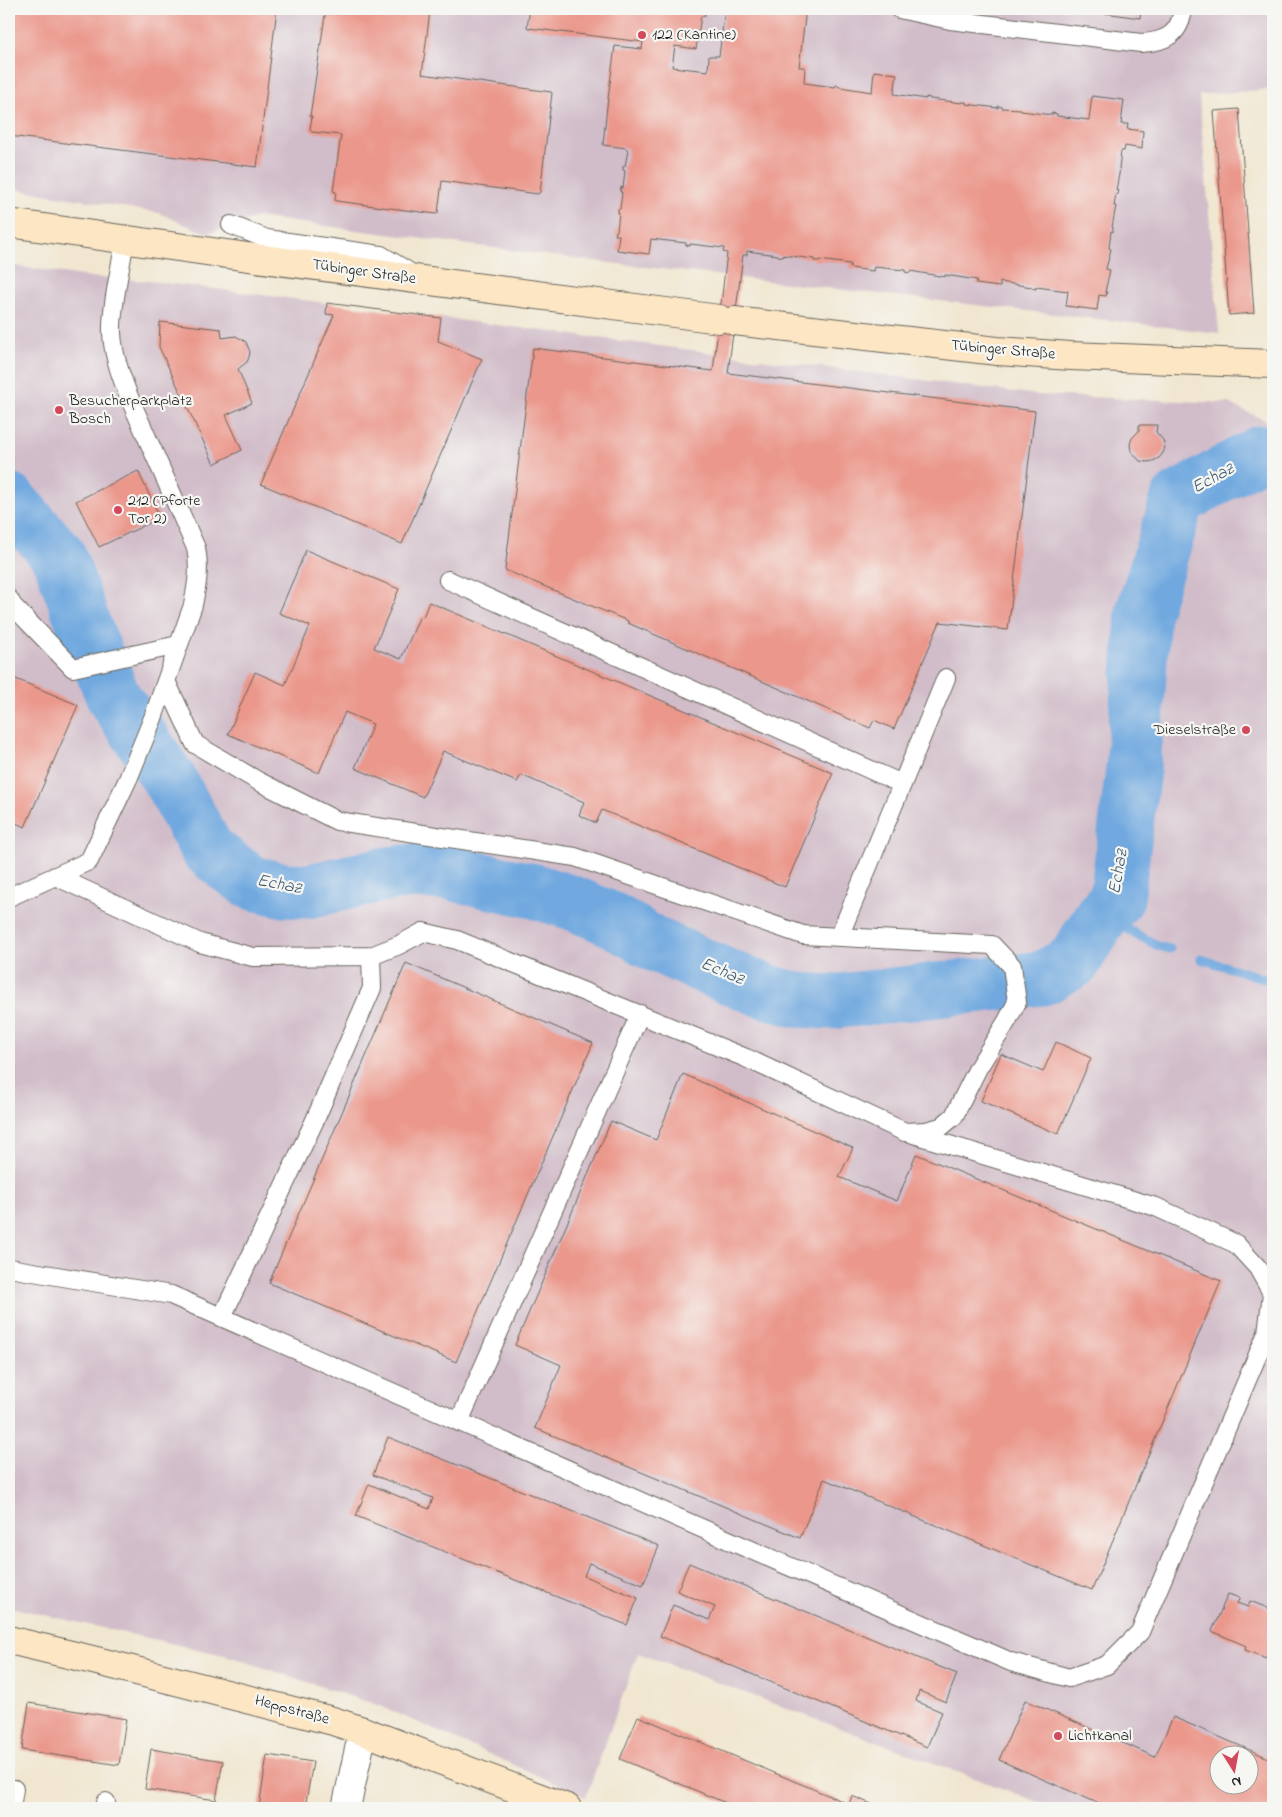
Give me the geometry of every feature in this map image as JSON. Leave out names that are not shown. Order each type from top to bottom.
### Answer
[{"type":"main road","name":"Tübinger Straße","points":[[9,223],[727,320],[979,349],[1071,356],[1273,364]]},
{"type":"main road","name":"Heppstraße","points":[[9,1640],[302,1712],[363,1731],[557,1806]]},
{"type":"street","points":[[346,1808],[363,1731]]},
{"type":"lane","points":[[898,9],[950,20],[1141,43],[1163,40],[1178,28],[1183,9]]},
{"type":"lane","points":[[231,225],[267,238],[381,255],[421,279]]},
{"type":"lane","points":[[9,897],[89,861],[128,779],[153,718],[193,605],[199,574],[198,559],[192,536],[119,372],[112,332],[125,239]]},
{"type":"lane","points":[[448,580],[902,784]]},
{"type":"lane","points":[[9,599],[13,606],[73,668],[81,668],[178,645]]},
{"type":"lane","points":[[839,937],[946,678]]},
{"type":"lane","points":[[166,681],[195,744],[258,781],[337,820],[575,857],[803,935],[992,945],[1012,966],[1017,1002],[1007,1022],[978,1068],[954,1116],[941,1127],[926,1131],[905,1132]]},
{"type":"lane","points":[[9,1268],[171,1295],[1011,1662],[1068,1678],[1107,1665],[1140,1632],[1267,1333],[1272,1293],[1258,1268],[1236,1244],[1156,1207],[905,1132],[746,1058],[457,940],[423,932],[372,956],[253,957],[200,943],[55,876]]},
{"type":"lane","points":[[222,1318],[315,1120],[372,988],[372,956]]},
{"type":"lane","points":[[459,1422],[640,1014]]},
{"type":"lane","points":[[11,1808],[14,1790]]},
{"type":"shaded area","points":[[9,9],[1273,9],[1273,89],[1199,95],[1219,333],[584,260],[257,217],[207,234],[159,213],[9,188]]},
{"type":"shaded area","points":[[9,265],[90,277],[151,281],[327,303],[1038,395],[1228,403],[1273,424],[1273,1808],[1055,1808],[638,1653],[586,1797],[383,1707],[228,1656],[9,1607]]},
{"type":"building","points":[[9,9],[277,9],[257,167],[9,136]]},
{"type":"building","points":[[326,9],[429,9],[422,74],[551,92],[540,192],[538,194],[442,181],[438,213],[436,214],[336,201],[336,192],[333,191],[341,135],[312,132],[310,130],[312,116],[310,116]]},
{"type":"building","points":[[530,9],[704,9],[705,16],[701,16],[696,49],[675,46],[672,67],[708,71],[709,56],[719,56],[725,9],[806,9],[799,67],[805,67],[804,83],[835,87],[836,85],[872,92],[874,71],[897,74],[894,94],[966,102],[966,104],[998,108],[998,106],[1021,109],[1021,111],[1052,115],[1052,113],[1057,114],[1057,116],[1089,120],[1092,96],[1124,100],[1121,124],[1128,124],[1127,129],[1143,131],[1142,149],[1125,146],[1124,151],[1121,151],[1116,190],[1118,190],[1114,206],[1116,206],[1112,227],[1113,232],[1111,231],[1109,248],[1111,249],[1106,269],[1110,270],[1105,292],[1107,292],[1106,296],[1099,295],[1097,310],[1066,306],[1068,291],[1036,287],[1036,289],[1000,282],[1000,287],[976,284],[977,280],[945,275],[945,277],[874,267],[873,271],[850,268],[850,264],[814,261],[814,259],[783,255],[783,257],[747,251],[747,255],[743,255],[728,373],[1035,411],[1008,630],[940,622],[894,729],[874,720],[870,728],[628,623],[628,621],[505,570],[533,348],[713,371],[727,253],[723,252],[724,248],[690,244],[690,246],[686,245],[686,243],[651,239],[649,254],[617,250],[619,235],[615,235],[622,192],[620,192],[621,187],[623,188],[625,171],[623,166],[625,166],[628,150],[626,148],[603,145],[607,106],[615,46],[642,49],[643,42],[528,28]]},
{"type":"building","points":[[1076,9],[1141,9],[1140,18]]},
{"type":"building","points":[[1239,109],[1254,313],[1229,315],[1214,111]]},
{"type":"building","points":[[327,303],[441,318],[438,341],[482,359],[402,544],[261,484],[334,315],[326,314]]},
{"type":"building","points":[[160,322],[221,329],[222,338],[236,336],[246,342],[250,352],[249,357],[247,362],[238,369],[252,403],[226,415],[242,450],[214,464],[159,347]]},
{"type":"building","points":[[1139,425],[1157,425],[1156,432],[1163,440],[1165,447],[1163,453],[1153,461],[1140,461],[1131,451],[1130,444],[1132,438],[1139,431]]},
{"type":"building","name":"212 (Pforte Tor 2)","points":[[138,471],[160,518],[99,547],[76,501]]},
{"type":"building","points":[[306,550],[399,589],[374,648],[401,659],[420,616],[423,617],[429,602],[833,773],[785,887],[602,810],[596,823],[579,815],[584,802],[521,775],[517,782],[443,751],[423,797],[355,768],[373,724],[345,712],[319,773],[228,734],[255,672],[285,685],[310,626],[279,613]]},
{"type":"building","points":[[9,676],[78,705],[25,827],[9,820]]},
{"type":"building","points":[[406,963],[593,1043],[456,1362],[269,1283]]},
{"type":"building","points":[[1056,1042],[1091,1058],[1058,1134],[981,1101],[1001,1054],[1043,1072]]},
{"type":"building","points":[[683,1074],[853,1148],[839,1177],[897,1201],[916,1154],[1221,1281],[1092,1590],[824,1479],[800,1538],[535,1428],[561,1365],[515,1345],[611,1121],[656,1140]]},
{"type":"building","points":[[388,1437],[659,1546],[643,1585],[589,1563],[584,1576],[638,1598],[627,1625],[356,1516],[369,1484],[429,1509],[433,1498],[373,1475]]},
{"type":"building","points":[[689,1563],[957,1674],[946,1702],[919,1691],[916,1701],[942,1712],[927,1747],[660,1636],[673,1605],[709,1620],[715,1607],[677,1591]]},
{"type":"building","points":[[1228,1594],[1240,1598],[1237,1603],[1248,1607],[1250,1601],[1273,1610],[1273,1640],[1266,1658],[1245,1650],[1246,1646],[1212,1631]]},
{"type":"building","name":"Lichtkanal","points":[[1025,1700],[1155,1757],[1173,1717],[1236,1744],[1210,1744],[1210,1794],[1260,1794],[1260,1754],[1273,1760],[1273,1808],[1109,1808],[999,1760]]},
{"type":"building","points":[[29,1703],[126,1719],[119,1765],[22,1750]]},
{"type":"building","points":[[638,1716],[849,1804],[852,1796],[881,1808],[738,1808],[620,1759]]},
{"type":"building","points":[[151,1749],[223,1761],[216,1800],[145,1789]]},
{"type":"building","points":[[267,1755],[313,1762],[305,1808],[259,1808]]},
{"type":"waterway","name":"Echaz","points":[[9,500],[59,556],[85,628],[114,698],[169,779],[207,849],[253,883],[284,890],[309,891],[381,875],[412,871],[450,873],[534,891],[573,903],[613,920],[654,944],[765,991],[797,1000],[831,1002],[1043,978],[1074,961],[1102,915],[1117,898],[1133,769],[1143,612],[1178,499],[1260,453],[1273,452]]},
{"type":"waterway","points":[[1102,915],[1158,946],[1170,949]]},
{"type":"waterway","points":[[1201,959],[1273,981]]},
{"type":"place","name":"122 (Kantine)","points":[[642,35]]},
{"type":"place","name":"Besucherparkplatz Bosch","points":[[59,410]]},
{"type":"place","name":"212 (Pforte Tor 2)","points":[[118,510]]},
{"type":"place","name":"Dieselstraße","points":[[1246,730]]},
{"type":"place","name":"Lichtkanal","points":[[1058,1736]]}]
